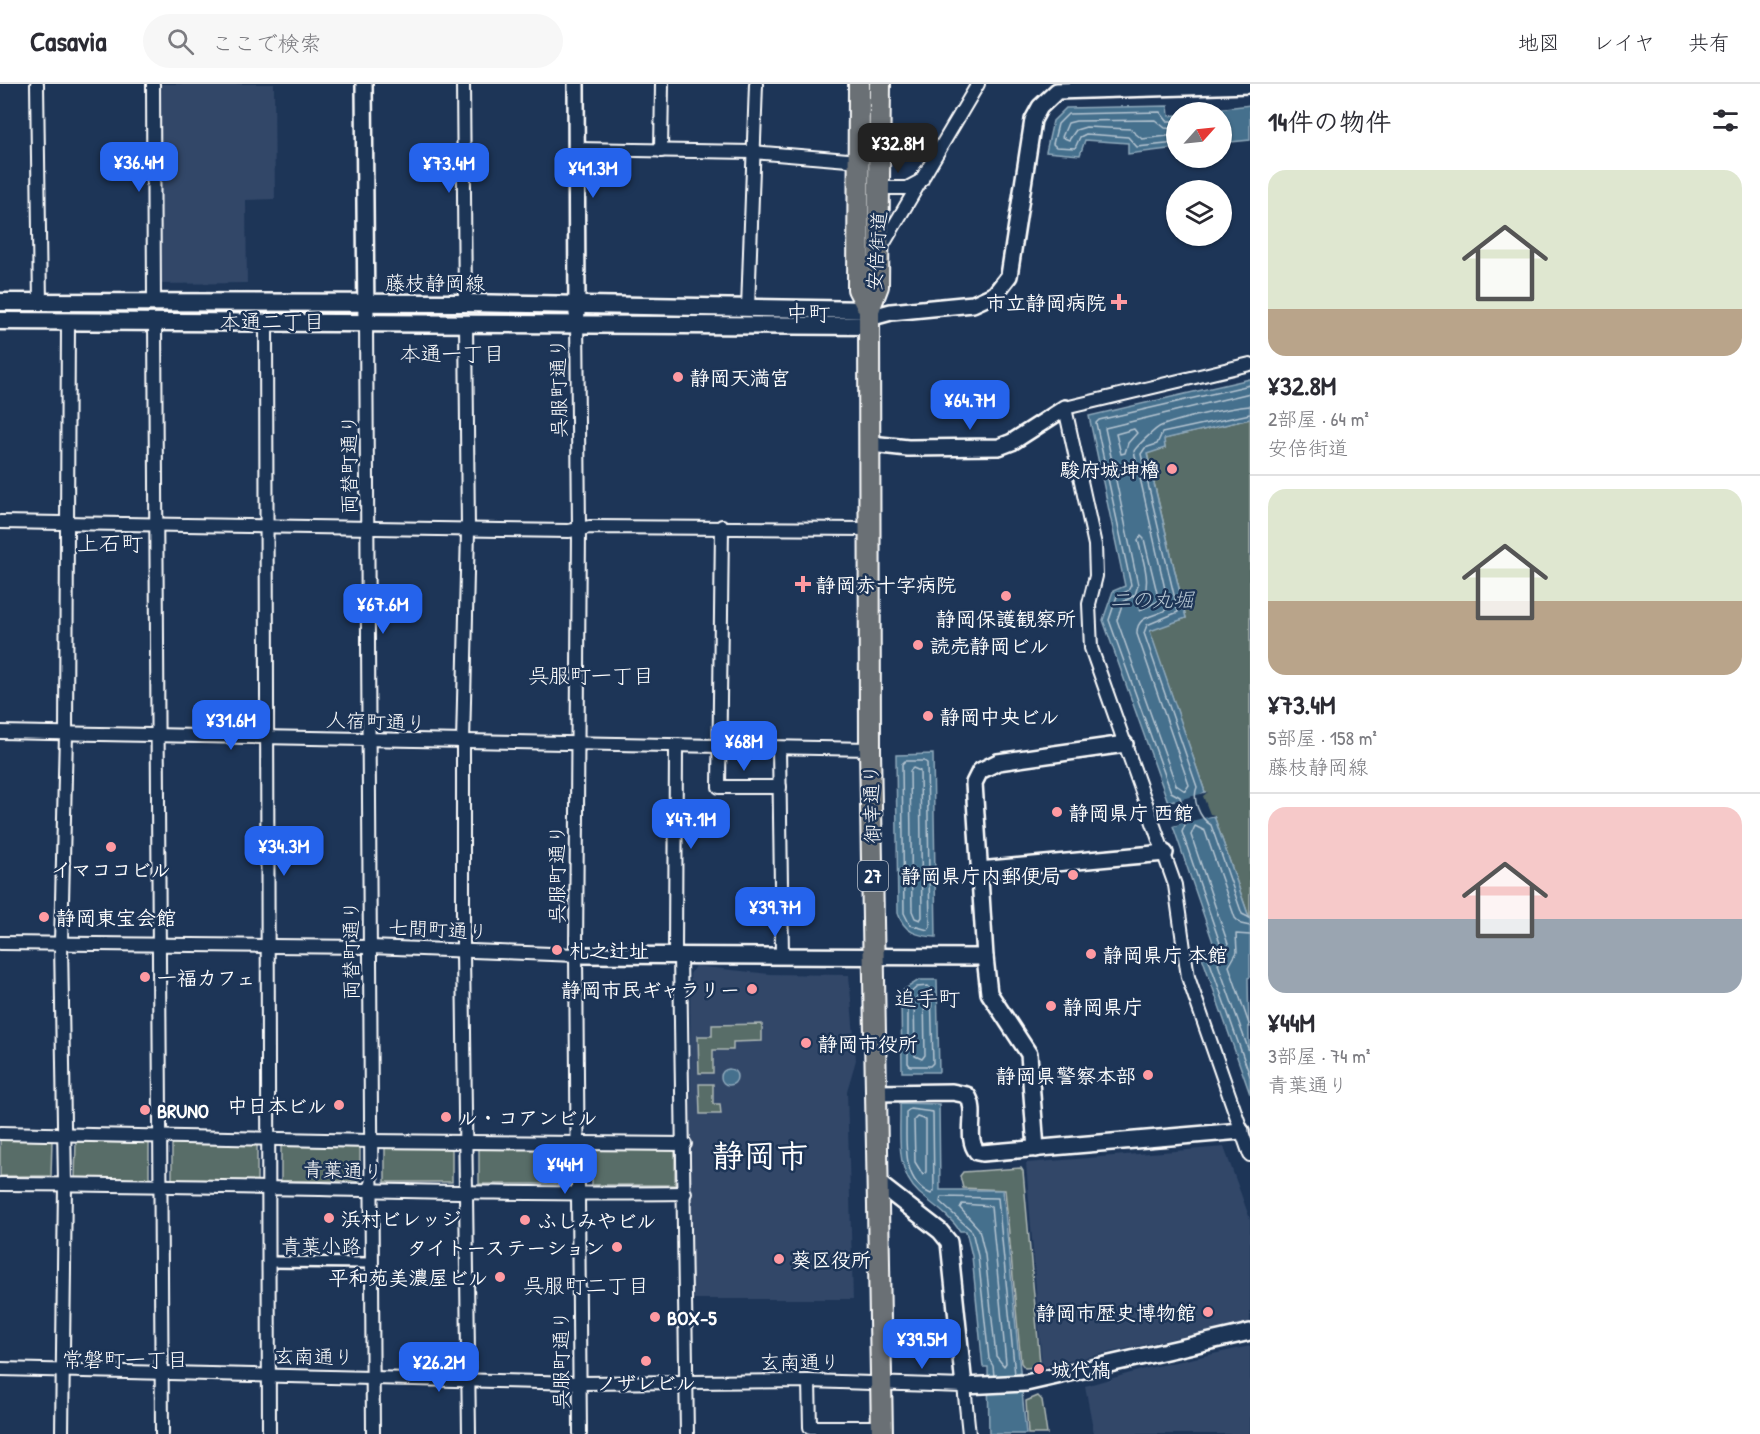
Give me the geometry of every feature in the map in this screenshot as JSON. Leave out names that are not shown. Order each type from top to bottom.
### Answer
[{"type":"main road","name":"安倍街道","points":[[860,84],[858,289],[869,318]]},
{"type":"main road","name":"安倍街道","points":[[869,318],[878,286],[880,84]]},
{"type":"main road","name":"藤枝静岡線","points":[[0,302],[40,304],[465,303],[577,314],[869,318]]},
{"type":"main road","name":"藤枝静岡線","points":[[0,321],[466,323],[577,314],[748,308],[869,318]]},
{"type":"main road","name":"御幸通り","points":[[869,318],[870,749],[879,1384],[882,1430]]},
{"type":"street","points":[[38,84],[40,304]]},
{"type":"street","points":[[153,84],[154,303]]},
{"type":"street","points":[[364,84],[366,322]]},
{"type":"street","points":[[463,84],[465,303]]},
{"type":"street","points":[[576,84],[577,314]]},
{"type":"street","points":[[661,151],[662,84]]},
{"type":"street","points":[[748,308],[756,84]]},
{"type":"street","points":[[878,252],[978,84]]},
{"type":"street","points":[[869,318],[891,312],[973,304],[986,300],[1002,287],[1012,264],[1033,120],[1052,87],[1250,85]]},
{"type":"street","points":[[576,149],[752,152],[860,161]]},
{"type":"street","points":[[879,189],[907,188],[923,179]]},
{"type":"street","name":"呉服町通り","points":[[577,314],[579,528],[576,955],[580,1194],[580,1434]]},
{"type":"street","points":[[62,1434],[65,1184],[61,944],[66,734],[68,321]]},
{"type":"street","points":[[266,321],[269,526],[269,1434]]},
{"type":"street","points":[[155,322],[162,1434]]},
{"type":"street","name":"両替町通り","points":[[366,322],[373,1434]]},
{"type":"street","points":[[466,323],[468,530],[463,743],[463,952],[469,1434]]},
{"type":"street","points":[[871,444],[908,448],[999,447],[1012,442],[1065,408],[1250,364]]},
{"type":"street","points":[[1065,408],[1095,544],[1096,576],[1089,604],[1089,634],[1175,885],[1188,977],[1250,1155]]},
{"type":"street","points":[[0,522],[569,531],[579,528],[722,526],[869,529]]},
{"type":"street","points":[[722,526],[720,787],[780,787]]},
{"type":"street","name":"人宿町通り","points":[[0,732],[463,743],[870,749]]},
{"type":"street","points":[[1036,1149],[1029,1054],[989,993],[974,783],[980,771],[998,762],[1125,744]]},
{"type":"street","points":[[676,746],[678,954],[685,1144],[687,1434]]},
{"type":"street","points":[[779,748],[782,954]]},
{"type":"street","points":[[980,870],[1165,853]]},
{"type":"street","name":"七間町通り","points":[[0,943],[370,947],[576,955],[782,954],[986,957]]},
{"type":"street","points":[[876,1093],[961,1093],[970,1099],[972,1143],[977,1152],[1241,1131]]},
{"type":"street","name":"青葉通り","points":[[0,1133],[370,1141],[685,1144]]},
{"type":"street","points":[[877,1182],[940,1231],[949,1242],[969,1434]]},
{"type":"street","name":"青葉通り","points":[[0,1184],[466,1194],[685,1193]]},
{"type":"street","name":"青葉小路","points":[[269,1262],[372,1263]]},
{"type":"street","points":[[964,1386],[1026,1383],[1250,1332]]},
{"type":"street","name":"玄南通り","points":[[0,1369],[469,1378],[579,1383],[860,1381],[879,1384],[964,1386]]},
{"type":"street","points":[[809,1381],[810,1427],[882,1430]]},
{"type":"shaded area","points":[[160,84],[274,84],[275,199],[246,200],[247,283],[162,284]]},
{"type":"shaded area","points":[[695,966],[770,974],[849,975],[856,1060],[847,1091],[853,1299],[692,1299],[690,974]]},
{"type":"shaded area","points":[[1224,1147],[1250,1219],[1250,1322],[1042,1367],[1026,1163]]},
{"type":"shaded area","points":[[1250,1346],[1250,1434],[1094,1434],[1085,1386],[1148,1368]]},
{"type":"green space","points":[[1250,419],[1250,920],[1214,816],[1208,817],[1200,794],[1205,792],[1149,630],[1186,618],[1147,453],[1165,448],[1163,439]]},
{"type":"green space","points":[[762,1024],[762,1041],[733,1042],[733,1050],[713,1050],[713,1073],[699,1073],[698,1036],[712,1036],[712,1025]]},
{"type":"green space","points":[[699,1084],[713,1084],[713,1104],[720,1104],[721,1114],[700,1114]]},
{"type":"green space","points":[[0,1140],[52,1140],[51,1176],[0,1176]]},
{"type":"green space","points":[[76,1142],[149,1143],[149,1179],[75,1178]]},
{"type":"green space","points":[[172,1142],[257,1142],[257,1182],[172,1182]]},
{"type":"green space","points":[[281,1146],[360,1146],[360,1181],[281,1181]]},
{"type":"green space","points":[[385,1147],[452,1147],[452,1182],[385,1182]]},
{"type":"green space","points":[[479,1148],[567,1148],[567,1184],[479,1184]]},
{"type":"green space","points":[[592,1150],[675,1150],[675,1185],[592,1185]]},
{"type":"green space","points":[[1021,1168],[1040,1363],[1037,1367],[1025,1368],[1021,1363],[1005,1190],[963,1188],[960,1176],[963,1172]]},
{"type":"green space","points":[[1038,1396],[1042,1400],[1047,1434],[1028,1434],[1026,1401]]},
{"type":"water","points":[[1250,105],[1250,140],[1232,142],[1232,107]]},
{"type":"water","points":[[1166,106],[1166,149],[1128,154],[1128,143],[1085,140],[1080,155],[1046,152],[1053,121],[1066,108]]},
{"type":"water","name":"二の丸堀","points":[[1250,379],[1250,419],[1164,439],[1165,448],[1147,454],[1186,618],[1150,631],[1205,792],[1200,795],[1208,817],[1214,816],[1250,920],[1250,977],[1248,978],[1250,1094],[1201,954],[1215,948],[1173,826],[1182,823],[1174,800],[1168,802],[1103,620],[1113,591],[1125,586],[1089,416]]},
{"type":"water","points":[[933,754],[936,937],[912,932],[904,925],[898,913],[896,755]]},
{"type":"water","points":[[919,980],[937,980],[939,1072],[902,1072],[902,991]]},
{"type":"water","points":[[729,1069],[735,1071],[737,1077],[735,1083],[729,1085],[723,1083],[721,1077],[723,1071]]},
{"type":"water","points":[[900,1103],[939,1104],[940,1190],[1003,1190],[1026,1434],[989,1434],[988,1367],[983,1367],[972,1256],[966,1231],[960,1231],[946,1215],[911,1184],[900,1151]]},
{"type":"pier","points":[[1208,792],[1203,796],[1210,814],[1215,815],[1172,826],[1172,823],[1178,821],[1172,803],[1167,803]]},
{"type":"place","name":"市立静岡病院","points":[[1119,302]]},
{"type":"place","name":"静岡天満宮","points":[[678,377]]},
{"type":"place","name":"駿府城坤櫓","points":[[1172,469]]},
{"type":"place","name":"静岡赤十字病院","points":[[803,584]]},
{"type":"place","name":"静岡保護観察所","points":[[1006,596]]},
{"type":"place","name":"読売静岡ビル","points":[[918,645]]},
{"type":"place","name":"静岡中央ビル","points":[[928,716]]},
{"type":"place","name":"静岡県庁 西館","points":[[1057,812]]},
{"type":"place","name":"イマココビル","points":[[111,847]]},
{"type":"place","name":"静岡県庁内郵便局","points":[[1073,875]]},
{"type":"place","name":"静岡東宝会館","points":[[44,917]]},
{"type":"place","name":"札之辻址","points":[[557,950]]},
{"type":"place","name":"静岡県庁 本館","points":[[1091,954]]},
{"type":"place","name":"一福カフェ","points":[[145,977]]},
{"type":"place","name":"静岡市民ギャラリー","points":[[752,989]]},
{"type":"place","name":"静岡県庁","points":[[1051,1006]]},
{"type":"place","name":"静岡市役所","points":[[806,1043]]},
{"type":"place","name":"静岡県警察本部","points":[[1148,1075]]},
{"type":"place","name":"中日本ビル","points":[[339,1105]]},
{"type":"place","name":"BRUNO","points":[[145,1110]]},
{"type":"place","name":"ル・コアンビル","points":[[446,1117]]},
{"type":"place","name":"浜村ビレッジ","points":[[329,1218]]},
{"type":"place","name":"ふしみやビル","points":[[525,1220]]},
{"type":"place","name":"タイトーステーション","points":[[617,1247]]},
{"type":"place","name":"葵区役所","points":[[779,1259]]},
{"type":"place","name":"平和苑美濃屋ビル","points":[[500,1277]]},
{"type":"place","name":"静岡市歴史博物館","points":[[1208,1312]]},
{"type":"place","name":"BOX-5","points":[[655,1317]]},
{"type":"place","name":"ノザレビル","points":[[646,1361]]},
{"type":"place","name":"城代𣘺","points":[[1039,1369]]},
{"type":"district","name":"中町","points":[[808,313]]},
{"type":"district","name":"本通二丁目","points":[[272,321]]},
{"type":"district","name":"本通一丁目","points":[[452,353]]},
{"type":"district","name":"上石町","points":[[110,543]]},
{"type":"district","name":"呉服町一丁目","points":[[591,675]]},
{"type":"district","name":"追手町","points":[[927,998]]},
{"type":"district","name":"静岡市","points":[[760,1155]]},
{"type":"district","name":"呉服町二丁目","points":[[586,1285]]},
{"type":"district","name":"常磐町一丁目","points":[[125,1359]]}]
